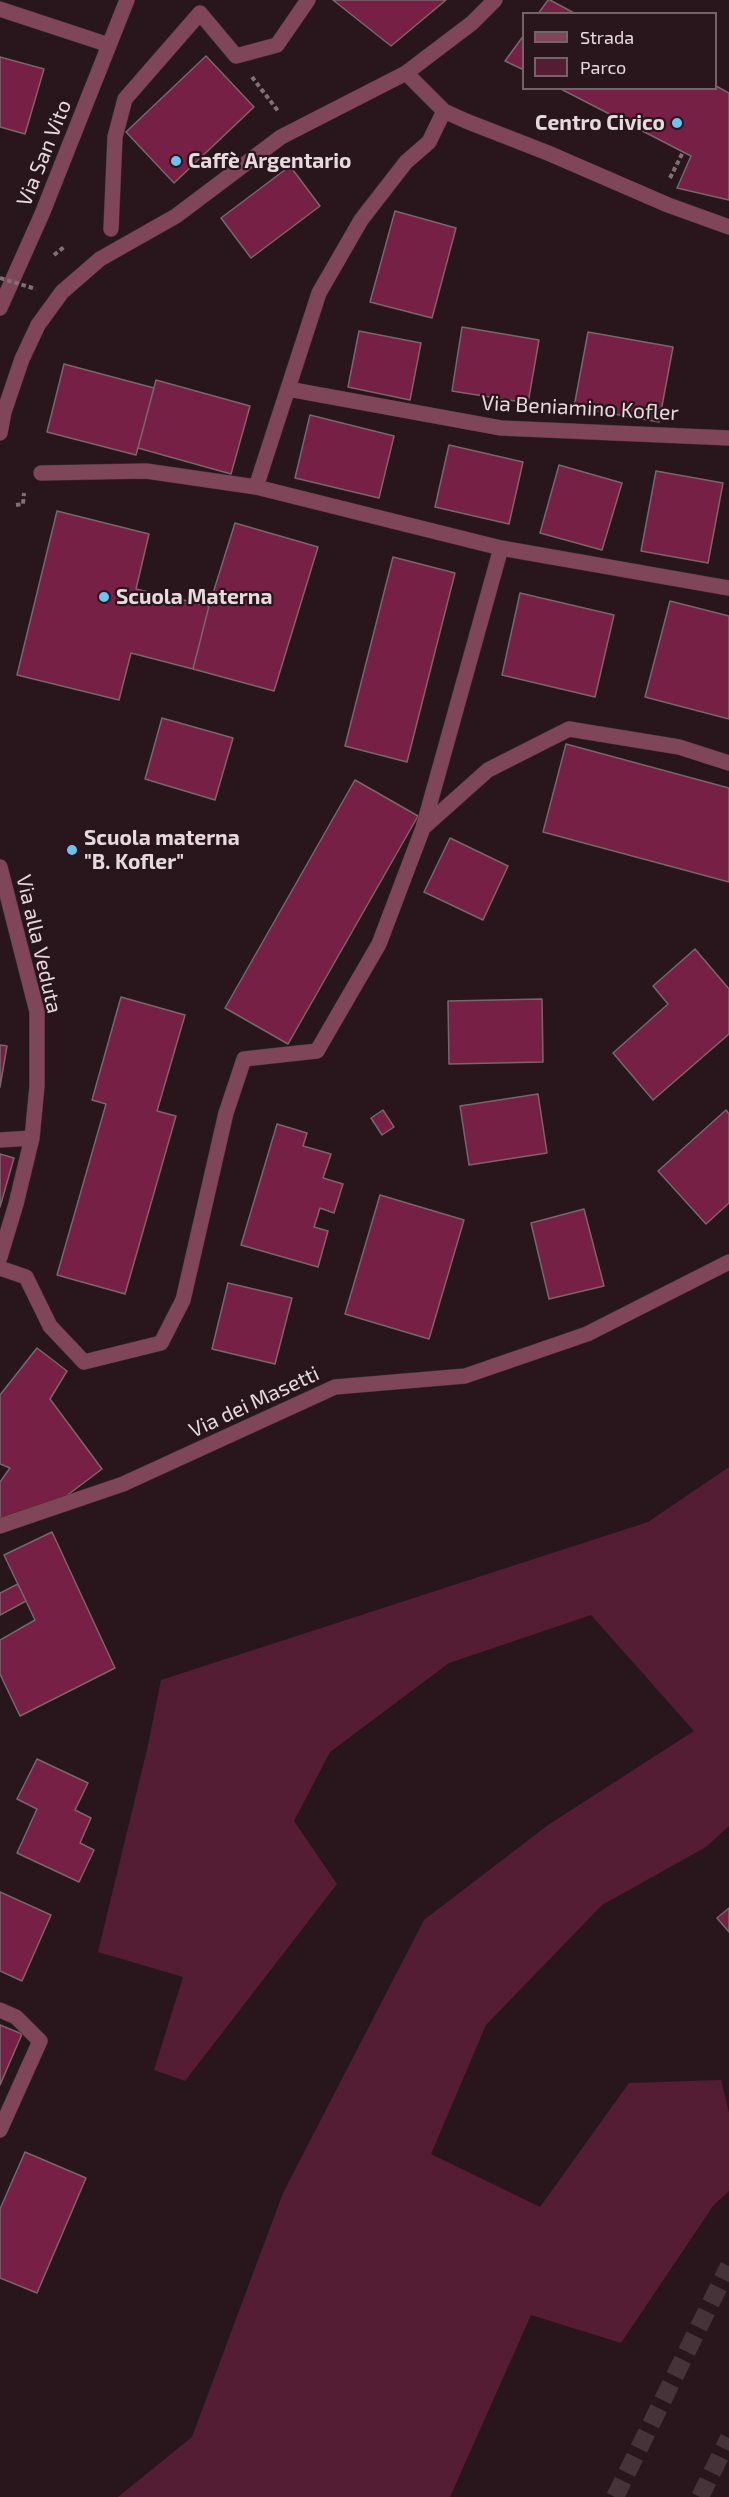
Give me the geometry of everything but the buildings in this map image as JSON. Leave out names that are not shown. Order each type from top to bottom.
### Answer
[{"type":"street","name":"Via San Vito","points":[[0,308],[42,214],[127,0]]},
{"type":"street","points":[[111,229],[115,137],[125,99],[200,13],[236,56],[277,45],[308,0]]},
{"type":"street","points":[[0,433],[4,412],[22,359],[38,325],[62,292],[99,259],[176,216],[280,137],[406,73],[472,23],[495,0]]},
{"type":"street","points":[[0,9],[109,45]]},
{"type":"street","points":[[406,73],[444,111],[657,201],[729,227]]},
{"type":"street","points":[[256,487],[319,293],[361,219],[406,162],[429,142],[444,111]]},
{"type":"street","name":"Via Beniamino Kofler","points":[[288,389],[501,428],[729,438]]},
{"type":"street","points":[[41,473],[146,471],[256,487],[501,548],[729,588]]},
{"type":"street","points":[[0,1268],[26,1277],[50,1326],[84,1362],[161,1343],[183,1300],[226,1113],[244,1059],[317,1051],[379,944],[423,828],[501,548]]},
{"type":"street","points":[[423,828],[488,770],[569,729],[680,747],[729,763]]},
{"type":"street","name":"Via alla Veduta","points":[[0,867],[37,1012],[37,1086],[32,1138],[0,1257]]},
{"type":"street","points":[[0,1140],[32,1138]]},
{"type":"street","name":"Via dei Masetti","points":[[0,1526],[123,1484],[335,1387],[465,1376],[587,1334],[729,1262]]},
{"type":"street","points":[[0,2010],[16,2017],[40,2041],[0,2130]]},
{"type":"path","points":[[236,56],[279,112]]},
{"type":"path","points":[[669,180],[683,152]]},
{"type":"path","points":[[0,278],[36,289]]},
{"type":"green space","points":[[729,1467],[729,1826],[706,1847],[602,1905],[486,2025],[431,2154],[540,2207],[629,2083],[721,2080],[729,2113],[729,2191],[713,2206],[621,2343],[531,2315],[450,2497],[118,2497],[192,2437],[283,2193],[424,1920],[548,1825],[694,1731],[591,1615],[449,1663],[330,1752],[294,1821],[337,1884],[185,2081],[154,2070],[183,1977],[98,1952],[148,1745],[161,1680],[648,1522]]},
{"type":"tunnel","points":[[615,2497],[729,2266]]},
{"type":"tunnel","points":[[700,2497],[729,2438]]},
{"type":"place","name":"Centro Civico","points":[[677,123]]},
{"type":"place","name":"Caffè Argentario","points":[[176,161]]},
{"type":"place","name":"Scuola Materna","points":[[104,597]]},
{"type":"place","name":"Scuola materna \"B. Kofler\"","points":[[72,850]]}]
